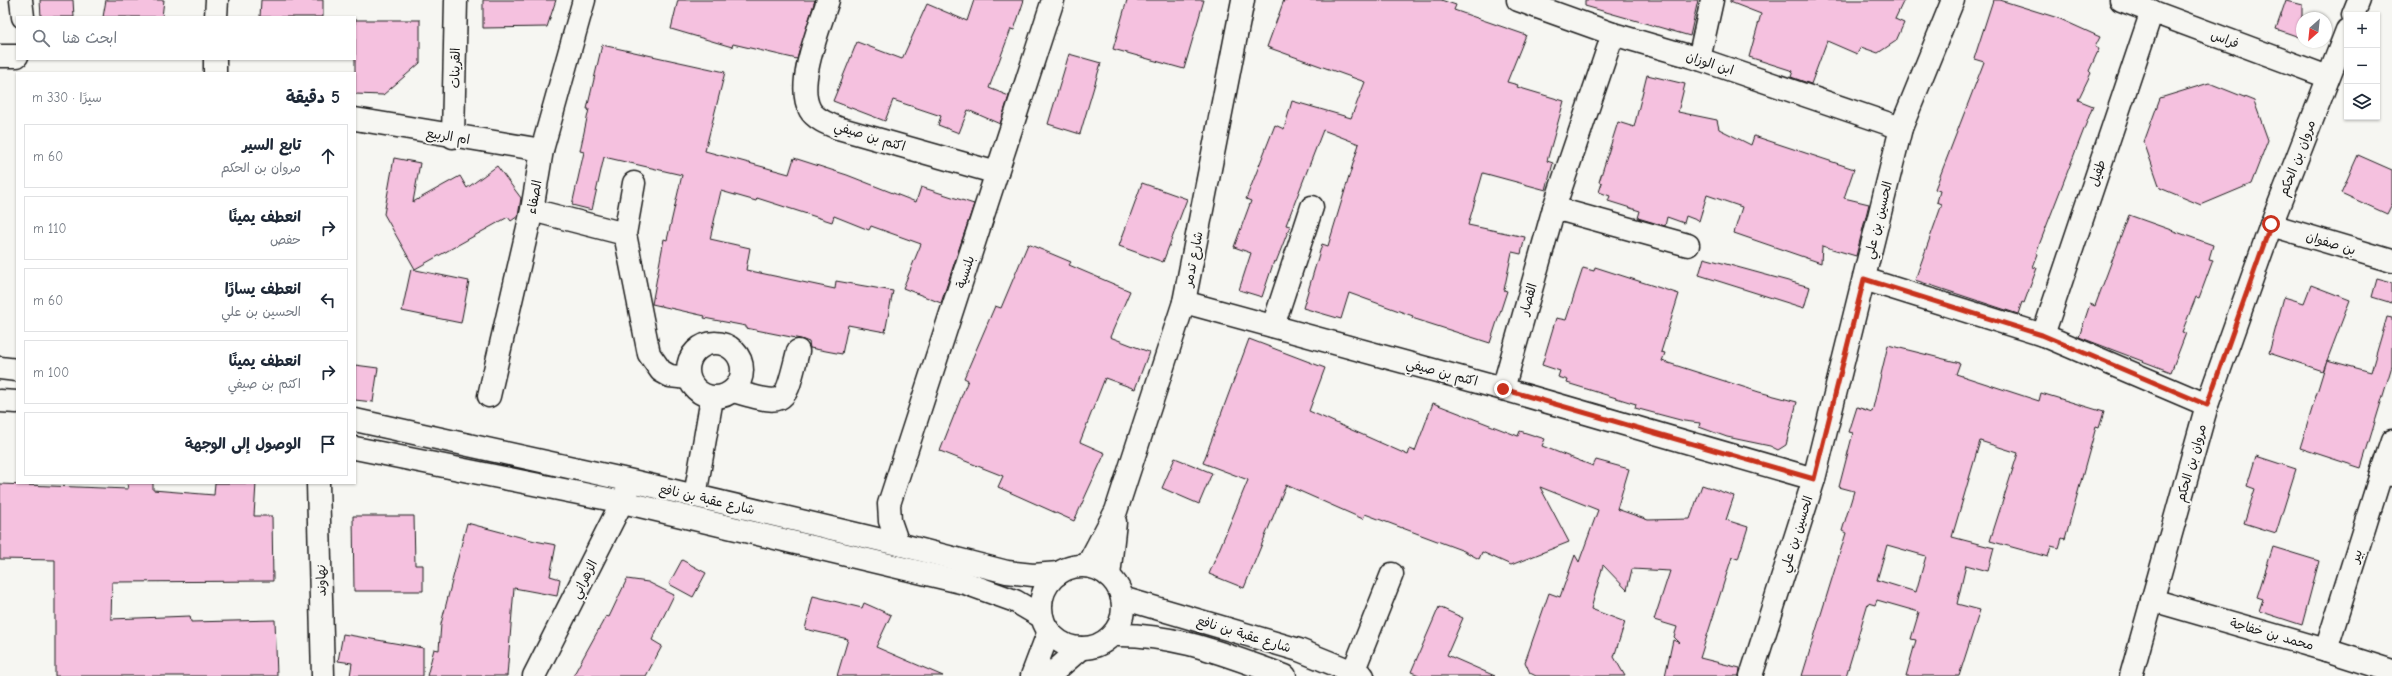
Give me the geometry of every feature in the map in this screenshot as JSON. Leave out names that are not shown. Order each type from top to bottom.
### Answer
[{"type":"street","points":[[21,0],[23,16]]},
{"type":"street","points":[[216,16],[217,0]]},
{"type":"street","name":"القرينات","points":[[453,137],[456,0]]},
{"type":"street","name":"الصفاء","points":[[489,396],[532,210],[542,150],[584,0]]},
{"type":"street","name":"اكثم بن صيفي","points":[[828,0],[806,75],[805,94],[810,110],[822,121],[838,128],[997,173]]},
{"type":"street","name":"بلنسية","points":[[898,544],[890,521],[889,504],[1053,0]]},
{"type":"street","name":"شارع تدمر","points":[[1087,566],[1116,510],[1184,302],[1243,0]]},
{"type":"street","name":"ابن الوزان","points":[[1518,0],[1613,34],[1699,59],[1901,128]]},
{"type":"street","points":[[1699,59],[1712,0]]},
{"type":"street","name":"الحسين بن علي","points":[[1751,676],[1814,479],[1901,128],[1953,0]]},
{"type":"street","name":"فراس","points":[[2122,0],[2328,78]]},
{"type":"street","points":[[2354,12],[2359,0]]},
{"type":"street","name":"طفيل","points":[[2042,335],[2152,11]]},
{"type":"street","name":"القصار","points":[[1503,389],[1554,208],[1613,34]]},
{"type":"street","name":"مروان بن الحكم","points":[[2131,676],[2207,405],[2271,224],[2344,38]]},
{"type":"street","points":[[0,56],[16,56]]},
{"type":"street","points":[[215,60],[215,72]]},
{"type":"street","name":"ام الربيع","points":[[356,119],[453,137],[542,150]]},
{"type":"street","points":[[634,183],[625,234],[649,354],[661,371],[670,376],[688,378]]},
{"type":"street","points":[[1273,326],[1312,207]]},
{"type":"street","points":[[1554,208],[1688,245]]},
{"type":"street","points":[[532,210],[625,234]]},
{"type":"street","name":"بن صفوان","points":[[2271,224],[2392,261]]},
{"type":"street","points":[[1864,279],[2042,335],[2207,405]]},
{"type":"street","name":"اكثم بن صيفي","points":[[1184,302],[1503,389],[1814,479]]},
{"type":"street","points":[[708,344],[722,344],[735,352],[741,364],[740,379],[733,391],[720,397],[712,398],[700,394],[688,378],[688,364],[695,351],[708,344]]},
{"type":"street","points":[[733,391],[772,401],[781,399],[787,392],[798,351]]},
{"type":"street","points":[[0,368],[16,370]]},
{"type":"street","points":[[695,496],[712,398]]},
{"type":"street","points":[[0,401],[16,402]]},
{"type":"street","name":"شارع عقبة بن نافع","points":[[356,420],[632,481],[898,544],[1007,572],[1033,575],[1059,573]]},
{"type":"street","name":"بير","points":[[2326,650],[2387,473],[2392,441]]},
{"type":"street","name":"شارع عقبة بن نافع","points":[[356,448],[623,502],[965,583],[1015,601],[1046,624]]},
{"type":"street","name":"الزهراني","points":[[534,676],[623,502],[632,481]]},
{"type":"street","name":"نهاوند","points":[[318,484],[323,676]]},
{"type":"street","name":"شارع تدمر","points":[[1109,576],[1116,510]]},
{"type":"street","points":[[1087,566],[1095,568],[1109,576],[1117,586],[1122,598],[1123,612],[1120,624],[1112,635],[1098,645],[1081,648],[1063,643],[1046,624],[1041,604],[1044,592],[1050,582],[1059,573],[1072,567],[1087,566]]},
{"type":"street","points":[[1358,674],[1392,574]]},
{"type":"street","name":"شارع عقبة بن نافع","points":[[1122,598],[1299,650],[1358,674]]},
{"type":"street","name":"محمد بن خفاجة","points":[[2152,600],[2326,650],[2392,672]]},
{"type":"street","points":[[1032,676],[1046,624]]},
{"type":"street","name":"شارع عقبة بن نافع","points":[[1112,635],[1161,637],[1200,646],[1285,676]]},
{"type":"street","points":[[1049,676],[1081,648]]},
{"type":"building","points":[[40,0],[73,0],[74,16],[41,16]]},
{"type":"building","points":[[106,0],[164,0],[162,16],[103,16]]},
{"type":"building","points":[[261,0],[323,0],[323,16],[260,16]]},
{"type":"building","points":[[483,0],[556,0],[547,27],[483,28]]},
{"type":"building","points":[[678,0],[815,0],[797,59],[733,44],[732,47],[671,29]]},
{"type":"building","points":[[974,0],[1024,0],[1014,30],[1011,29],[989,88],[1009,96],[1000,124],[968,110],[959,133],[938,125],[941,116],[893,100],[885,121],[833,101],[857,42],[902,59],[927,4],[967,21]]},
{"type":"building","points":[[1127,0],[1204,0],[1184,69],[1113,49]]},
{"type":"building","points":[[1284,0],[1441,0],[1456,5],[1454,10],[1526,35],[1507,82],[1518,85],[1517,87],[1564,101],[1547,161],[1553,163],[1546,190],[1483,173],[1468,225],[1525,237],[1521,254],[1512,252],[1504,290],[1507,291],[1490,343],[1412,318],[1413,316],[1349,293],[1341,319],[1303,308],[1322,244],[1328,246],[1359,144],[1323,130],[1286,225],[1290,226],[1276,262],[1274,261],[1262,297],[1239,290],[1251,253],[1234,247],[1251,201],[1246,199],[1275,125],[1284,129],[1292,101],[1351,118],[1365,82],[1267,47]]},
{"type":"building","points":[[1585,0],[1698,0],[1690,36],[1585,6]]},
{"type":"building","points":[[1730,0],[1904,0],[1895,19],[1904,23],[1896,41],[1878,53],[1861,47],[1857,54],[1827,41],[1811,84],[1791,77],[1793,71],[1749,57],[1761,14],[1730,2]]},
{"type":"building","points":[[1993,0],[2000,0],[2058,18],[2100,37],[2095,47],[2099,49],[2089,71],[2091,73],[2078,100],[2093,106],[2036,253],[2038,254],[2033,267],[2037,268],[2024,303],[2022,302],[2018,314],[1915,280],[1942,204],[1937,202],[1940,191],[1935,189],[1984,62],[1974,59]]},
{"type":"building","points":[[2286,0],[2302,4],[2302,12],[2296,12],[2296,36],[2276,29]]},
{"type":"building","points":[[356,20],[420,20],[420,63],[383,95],[356,94]]},
{"type":"building","points":[[602,45],[725,72],[705,151],[789,174],[794,158],[847,175],[916,202],[921,187],[974,204],[941,303],[903,288],[921,244],[871,226],[869,230],[834,216],[832,222],[757,198],[756,201],[721,191],[710,239],[750,248],[746,270],[835,289],[836,281],[893,291],[885,332],[848,325],[842,354],[810,348],[809,342],[801,339],[746,328],[746,326],[704,318],[705,316],[652,304],[664,239],[667,240],[682,175],[604,157],[592,210],[572,205],[584,152],[580,151],[589,109],[587,109]]},
{"type":"building","points":[[1069,54],[1101,63],[1080,134],[1048,124]]},
{"type":"building","points":[[1647,75],[1685,84],[1678,112],[1717,120],[1719,129],[1751,145],[1754,136],[1854,169],[1844,198],[1869,204],[1856,256],[1822,246],[1821,263],[1734,233],[1742,207],[1707,195],[1699,221],[1686,216],[1684,223],[1667,217],[1665,226],[1638,218],[1640,211],[1608,201],[1610,196],[1599,192],[1602,183],[1599,182],[1618,122],[1634,127]]},
{"type":"building","points":[[2209,83],[2254,101],[2268,140],[2251,184],[2201,205],[2160,188],[2144,142],[2160,98]]},
{"type":"building","points":[[2358,155],[2392,170],[2392,204],[2387,214],[2341,193]]},
{"type":"building","points":[[394,158],[420,163],[413,202],[460,176],[467,188],[497,166],[521,198],[518,216],[511,221],[508,217],[415,269],[384,214]]},
{"type":"building","points":[[1142,183],[1187,199],[1163,262],[1119,246]]},
{"type":"building","points":[[2129,215],[2213,245],[2209,259],[2213,260],[2199,298],[2196,297],[2182,332],[2186,333],[2171,372],[2079,337],[2090,304],[2095,306]]},
{"type":"building","points":[[1028,244],[1071,262],[1069,265],[1130,291],[1110,337],[1149,352],[1135,389],[1105,378],[1080,442],[1105,453],[1074,521],[998,487],[1003,476],[940,451],[968,380],[964,378],[995,306],[1001,308]]},
{"type":"building","points":[[1704,258],[1810,287],[1804,308],[1699,275]]},
{"type":"building","points":[[1595,267],[1679,294],[1661,352],[1665,353],[1662,361],[1759,392],[1797,402],[1786,445],[1778,450],[1770,446],[1727,437],[1699,427],[1700,423],[1684,421],[1635,408],[1636,404],[1567,383],[1568,380],[1558,377],[1560,371],[1542,365],[1556,318],[1566,320],[1583,268],[1594,271]]},
{"type":"building","points":[[411,269],[469,281],[461,323],[402,311]]},
{"type":"building","points":[[2377,279],[2392,283],[2392,303],[2372,297]]},
{"type":"building","points":[[2311,285],[2350,300],[2323,371],[2269,353],[2284,297],[2304,303]]},
{"type":"building","points":[[2387,317],[2392,318],[2392,366],[2361,468],[2300,448],[2327,360],[2371,372]]},
{"type":"building","points":[[1249,339],[1325,368],[1309,411],[1408,455],[1410,449],[1415,451],[1433,403],[1518,436],[1520,431],[1545,439],[1542,446],[1593,466],[1596,460],[1629,469],[1617,509],[1648,520],[1690,519],[1702,485],[1734,496],[1726,520],[1748,527],[1738,559],[1732,557],[1700,658],[1740,668],[1739,676],[1665,676],[1673,640],[1680,643],[1674,637],[1677,627],[1654,620],[1670,571],[1632,569],[1627,590],[1603,565],[1591,609],[1625,622],[1614,657],[1625,676],[1536,676],[1530,673],[1525,662],[1549,593],[1560,597],[1575,555],[1579,562],[1598,510],[1540,487],[1569,542],[1511,565],[1482,552],[1479,559],[1464,551],[1365,514],[1363,519],[1286,485],[1244,588],[1209,574],[1248,480],[1203,463]]},
{"type":"building","points":[[1888,345],[1960,363],[1956,374],[2039,401],[2041,393],[2104,412],[2099,428],[2096,427],[2065,539],[2062,538],[2059,548],[2051,546],[2048,557],[1990,541],[2018,453],[1980,441],[1952,537],[1994,548],[1988,571],[1966,565],[1957,604],[1980,610],[1959,676],[1906,676],[1916,640],[1911,639],[1919,612],[1877,600],[1875,605],[1868,603],[1846,676],[1802,676],[1846,533],[1842,531],[1854,491],[1839,487],[1853,433],[1849,432],[1857,407],[1872,412]],"holes":[[[1887,545],[1926,556],[1916,592],[1877,580]]]},
{"type":"building","points":[[356,365],[378,368],[373,402],[356,400]]},
{"type":"building","points":[[2256,456],[2296,469],[2276,533],[2244,523],[2255,489],[2247,486]]},
{"type":"building","points":[[1175,458],[1212,473],[1199,504],[1162,488]]},
{"type":"building","points":[[0,484],[128,489],[127,484],[153,484],[153,490],[214,495],[215,484],[256,484],[254,516],[272,516],[273,581],[112,582],[111,619],[190,616],[191,622],[275,620],[277,676],[55,676],[55,560],[0,559]]},
{"type":"building","points":[[353,516],[414,516],[415,565],[423,565],[423,591],[354,591]]},
{"type":"building","points":[[467,523],[556,545],[550,576],[560,579],[557,596],[514,588],[507,676],[427,676],[434,649],[439,650],[441,624]]},
{"type":"building","points":[[2273,547],[2319,561],[2302,625],[2259,611],[2263,599],[2257,597]]},
{"type":"building","points":[[682,560],[706,573],[693,597],[669,584]]},
{"type":"building","points":[[627,579],[648,582],[674,595],[652,640],[662,646],[646,676],[573,676],[606,616],[609,617]]},
{"type":"building","points":[[813,596],[862,608],[864,603],[891,615],[876,647],[943,676],[837,676],[848,639],[805,629]]},
{"type":"building","points":[[1439,607],[1463,618],[1447,655],[1495,676],[1422,676],[1411,672]]},
{"type":"building","points":[[343,634],[423,648],[423,676],[350,676],[352,663],[338,661]]},
{"type":"route","points":[[1503,389],[1814,479],[1864,279],[2042,335],[2207,405],[2271,224]]}]
